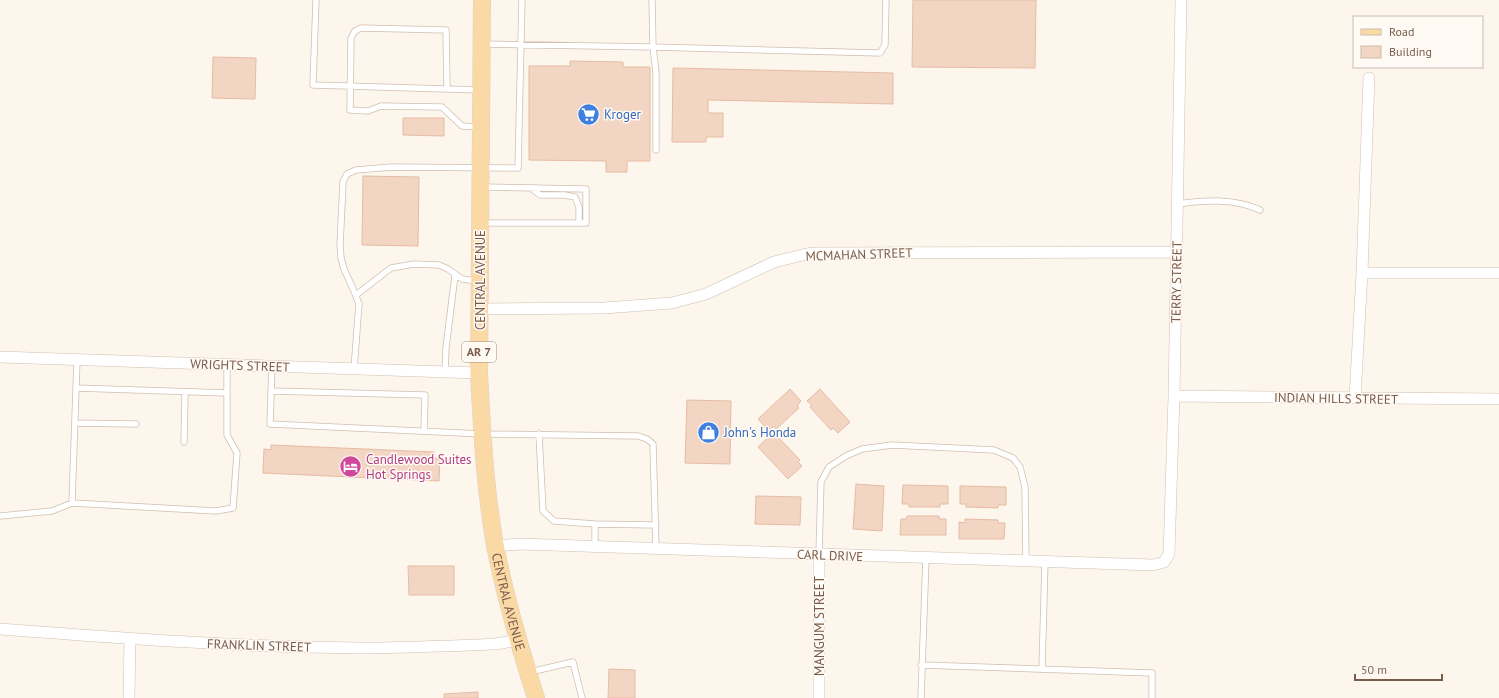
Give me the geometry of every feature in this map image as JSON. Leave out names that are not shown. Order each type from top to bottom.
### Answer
[{"type":"main road","name":"CENTRAL AVENUE","points":[[482,0],[479,373],[487,489],[495,546],[518,640],[536,698]]},
{"type":"street","name":"TERRY STREET","points":[[1164,562],[1169,554],[1174,396],[1181,0]]},
{"type":"street","points":[[1355,398],[1362,273],[1369,78]]},
{"type":"street","name":"MCMAHAN STREET","points":[[480,309],[604,308],[672,303],[706,294],[774,262],[811,253],[1176,252]]},
{"type":"street","points":[[1362,273],[1499,273]]},
{"type":"street","name":"WRIGHTS STREET","points":[[0,357],[479,373]]},
{"type":"street","name":"INDIAN HILLS STREET","points":[[1174,396],[1499,399]]},
{"type":"street","name":"CARL DRIVE","points":[[495,546],[520,544],[1153,566],[1164,562]]},
{"type":"street","name":"MANGUM STREET","points":[[820,554],[820,698]]},
{"type":"street","name":"FRANKLIN STREET","points":[[0,629],[130,639],[358,648],[496,644],[518,640]]},
{"type":"street","points":[[129,698],[130,639]]},
{"type":"lane","points":[[316,0],[313,85],[481,90]]},
{"type":"lane","points":[[354,369],[358,304],[356,295],[344,269],[341,258],[340,245],[343,182],[347,174],[356,170],[392,167],[518,168],[522,0]]},
{"type":"lane","points":[[652,0],[653,47],[656,72],[656,150]]},
{"type":"lane","points":[[481,44],[880,53],[885,45],[886,0]]},
{"type":"lane","points":[[447,89],[446,30],[361,28],[355,31],[351,38],[350,110],[368,111],[381,106],[442,106],[462,126],[481,127]]},
{"type":"lane","points":[[480,187],[586,189],[586,223],[480,223]]},
{"type":"lane","points":[[531,188],[540,195],[565,195],[576,197],[579,207],[579,223]]},
{"type":"lane","points":[[1177,204],[1195,202],[1239,202],[1260,210]]},
{"type":"lane","points":[[356,295],[391,268],[414,264],[439,265],[448,269],[462,279],[480,282]]},
{"type":"lane","points":[[445,372],[446,348],[455,275]]},
{"type":"lane","points":[[72,502],[77,360]]},
{"type":"lane","points":[[0,516],[52,511],[72,502],[216,511],[233,508],[237,453],[227,435],[227,365]]},
{"type":"lane","points":[[272,366],[270,424],[483,434],[638,436],[647,439],[653,444],[656,549]]},
{"type":"lane","points":[[76,388],[227,393]]},
{"type":"lane","points":[[271,391],[425,395],[424,431]]},
{"type":"lane","points":[[184,442],[185,392]]},
{"type":"lane","points":[[75,423],[136,424]]},
{"type":"lane","points":[[539,434],[543,511],[554,521],[595,524],[656,525]]},
{"type":"lane","points":[[820,554],[821,482],[829,468],[846,456],[862,449],[892,445],[994,450],[1013,458],[1020,467],[1025,486],[1026,562]]},
{"type":"lane","points":[[595,524],[595,547]]},
{"type":"lane","points":[[921,698],[926,558]]},
{"type":"lane","points":[[1042,669],[1045,562]]},
{"type":"lane","points":[[528,672],[573,662],[582,698]]},
{"type":"lane","points":[[921,665],[1152,673],[1152,698]]},
{"type":"building","points":[[913,0],[1036,0],[1035,68],[912,67]]},
{"type":"building","points":[[213,57],[256,58],[255,99],[212,98]]},
{"type":"building","name":"Kroger","points":[[570,61],[623,62],[623,67],[650,67],[650,161],[627,161],[627,172],[606,172],[606,161],[529,160],[529,66],[570,66]]},
{"type":"building","points":[[673,68],[893,73],[893,104],[708,100],[708,113],[723,113],[723,137],[706,137],[706,142],[672,142]]},
{"type":"building","points":[[403,118],[444,118],[444,136],[403,135]]},
{"type":"building","points":[[363,176],[419,177],[418,246],[362,245]]},
{"type":"building","points":[[790,389],[801,401],[797,406],[799,408],[776,429],[774,426],[769,431],[758,419]]},
{"type":"building","points":[[820,389],[850,422],[838,433],[833,428],[831,430],[810,407],[812,405],[807,401]]},
{"type":"building","name":"John's Honda","points":[[687,400],[731,401],[730,464],[685,463]]},
{"type":"building","points":[[772,434],[776,438],[778,437],[800,460],[798,462],[802,466],[788,479],[758,447]]},
{"type":"building","name":"Candlewood Suites Hot Springs","points":[[271,445],[434,452],[434,458],[440,459],[439,481],[263,473],[264,449],[271,450]]},
{"type":"building","points":[[856,484],[884,486],[882,531],[853,529]]},
{"type":"building","points":[[903,485],[948,486],[948,504],[940,504],[940,507],[909,507],[909,504],[902,504]]},
{"type":"building","points":[[960,486],[1006,487],[1006,505],[998,505],[998,508],[966,507],[966,504],[960,504]]},
{"type":"building","points":[[756,496],[801,497],[800,525],[755,524]]},
{"type":"building","points":[[907,516],[939,516],[939,519],[946,519],[946,535],[900,535],[901,519],[906,519]]},
{"type":"building","points":[[965,519],[998,520],[998,523],[1005,523],[1004,539],[959,539],[959,522],[965,523]]},
{"type":"building","points":[[408,566],[454,566],[454,595],[409,595]]},
{"type":"building","points":[[609,669],[635,670],[635,698],[608,698]]},
{"type":"building","points":[[478,692],[478,698],[444,698],[444,694]]},
{"type":"place","name":"Kroger","points":[[589,114]]},
{"type":"place","name":"John's Honda","points":[[708,432]]},
{"type":"place","name":"Candlewood Suites Hot Springs","points":[[351,466]]}]
